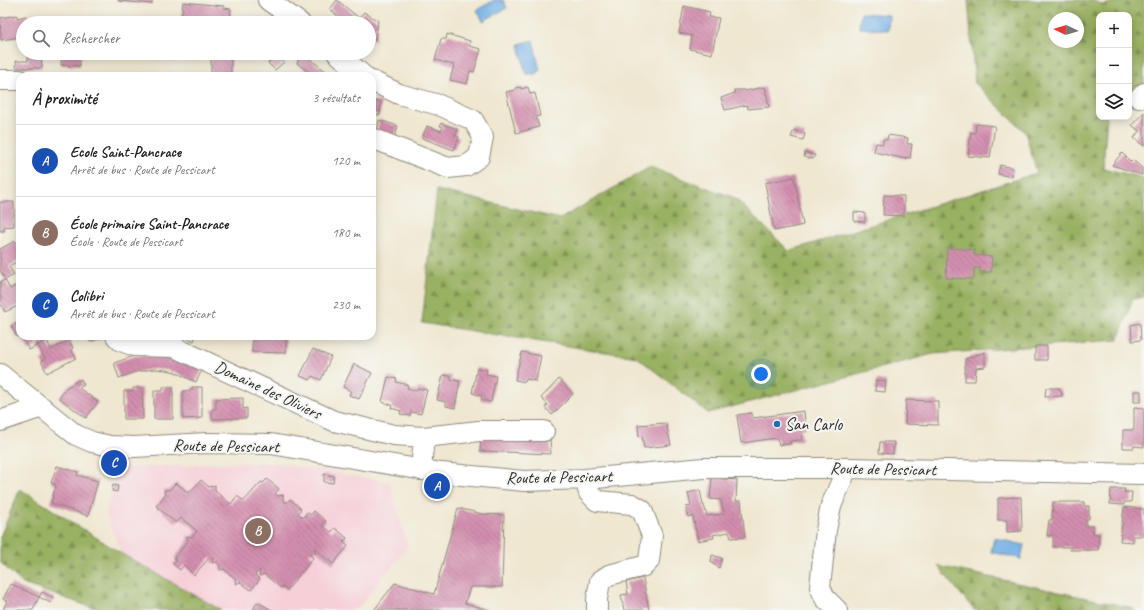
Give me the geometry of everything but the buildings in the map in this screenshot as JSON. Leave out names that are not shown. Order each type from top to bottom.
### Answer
[{"type":"street","points":[[268,0],[290,16]]},
{"type":"street","points":[[345,60],[359,72]]},
{"type":"street","points":[[0,80],[16,80]]},
{"type":"street","points":[[376,83],[399,94],[439,105],[473,120],[483,137],[479,157],[466,166],[448,168],[376,140]]},
{"type":"street","name":"Domaine des Oliviers","points":[[119,340],[136,346],[174,347],[334,421],[394,435],[424,437],[479,431],[544,431]]},
{"type":"street","name":"Route de Pessicart","points":[[0,374],[76,435],[92,442],[110,446],[134,447],[215,443],[271,444],[421,470],[480,477],[524,480],[585,479],[704,468],[846,468],[1144,474]]},
{"type":"street","points":[[0,421],[42,407]]},
{"type":"street","points":[[421,470],[424,437]]},
{"type":"street","points":[[837,610],[825,598],[820,587],[826,530],[831,506],[846,468]]},
{"type":"street","points":[[585,479],[589,493],[597,501],[632,504],[642,510],[652,536],[649,561],[644,566],[609,575],[600,581],[597,610]]},
{"type":"shaded area","points":[[222,463],[276,463],[389,482],[408,547],[356,610],[221,610],[122,554],[106,514],[117,469]]},
{"type":"green space","points":[[968,0],[1093,0],[1102,5],[1124,0],[1144,0],[1144,84],[1132,91],[1132,12],[1096,12],[1096,120],[1107,120],[1103,168],[1144,178],[1144,297],[1133,299],[1118,340],[933,354],[708,413],[637,357],[422,323],[437,190],[560,219],[650,167],[735,198],[789,251],[1037,173],[1025,132],[975,83]]},
{"type":"green space","points":[[20,489],[122,554],[221,610],[100,610],[23,584],[0,562],[0,537]]},
{"type":"green space","points":[[938,566],[1133,608],[1135,610],[974,610]]},
{"type":"water","points":[[494,0],[503,0],[507,8],[483,21],[477,10]]},
{"type":"water","points":[[861,13],[889,15],[888,30],[859,28]]},
{"type":"water","points":[[533,40],[540,71],[536,74],[526,74],[519,44]]},
{"type":"water","points":[[994,538],[1024,545],[1021,559],[991,552]]},
{"type":"place","name":"San Carlo","points":[[777,424]]},
{"type":"place","name":"Colibri","points":[[114,463]]},
{"type":"place","name":"Ecole Saint-Pancrace","points":[[437,486]]},
{"type":"place","name":"École primaire Saint-Pancrace","points":[[258,531]]}]
